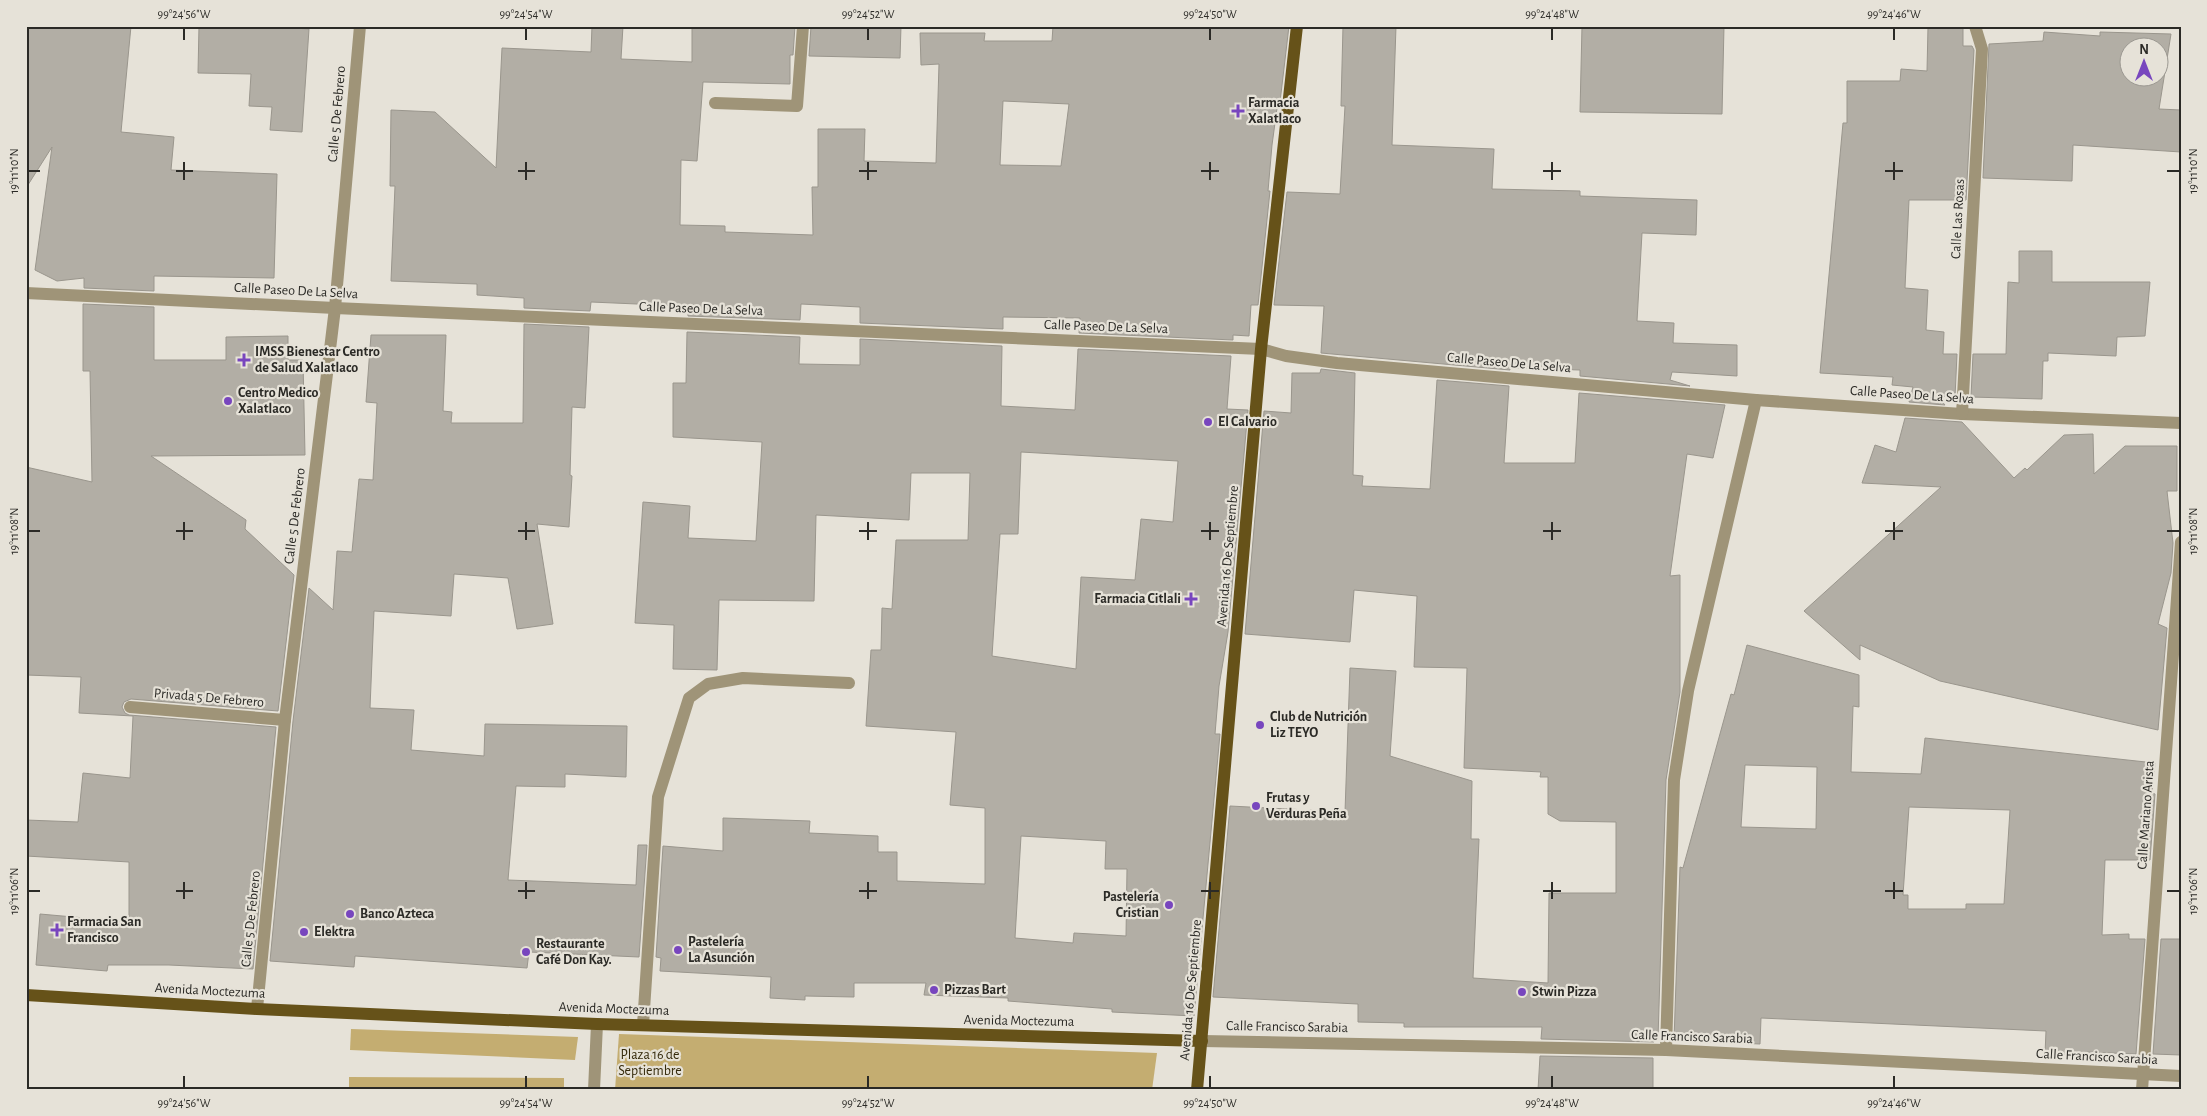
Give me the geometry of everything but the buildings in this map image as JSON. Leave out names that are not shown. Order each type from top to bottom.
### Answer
[{"type":"main road","name":"Avenida 16 De Septiembre","points":[[1197,1090],[1261,348],[1297,26]]},
{"type":"main road","name":"Avenida Moctezuma","points":[[26,995],[257,1009],[597,1024],[1202,1041]]},
{"type":"street","name":"Calle 5 De Febrero","points":[[257,1009],[285,720],[335,308],[360,26]]},
{"type":"street","points":[[715,103],[797,106],[804,26]]},
{"type":"street","name":"Calle Las Rosas","points":[[1962,414],[1982,49],[1975,26]]},
{"type":"street","name":"Calle Paseo De La Selva","points":[[26,293],[1261,348],[1294,357],[1337,364],[1756,400],[1962,414],[2181,423]]},
{"type":"street","points":[[1666,1050],[1674,780],[1688,691],[1756,400]]},
{"type":"street","name":"Calle Mariano Arista","points":[[2142,1090],[2181,542]]},
{"type":"street","points":[[643,1025],[658,797],[689,698],[708,684],[743,678],[849,683]]},
{"type":"street","name":"Privada 5 De Febrero","points":[[130,707],[285,720]]},
{"type":"street","points":[[594,1090],[597,1024]]},
{"type":"street","name":"Calle Francisco Sarabia","points":[[1202,1041],[1666,1050],[2181,1076]]},
{"type":"green space","points":[[351,1029],[578,1037],[575,1060],[350,1050]]},
{"type":"green space","name":"Plaza 16 de Septiembre","points":[[619,1034],[1157,1053],[1152,1090],[615,1090]]},
{"type":"green space","points":[[349,1077],[564,1078],[564,1090],[349,1090]]},
{"type":"place","name":"Farmacia Xalatlaco","points":[[1238,111]]},
{"type":"place","name":"IMSS Bienestar Centro de Salud Xalatlaco","points":[[244,360]]},
{"type":"place","name":"Centro Medico Xalatlaco","points":[[228,401]]},
{"type":"place","name":"El Calvario","points":[[1208,422]]},
{"type":"place","name":"Farmacia Citlali","points":[[1191,599]]},
{"type":"place","name":"Club de Nutrición Liz TEYO","points":[[1260,725]]},
{"type":"place","name":"Frutas y Verduras Peña","points":[[1256,806]]},
{"type":"place","name":"Pastelería Cristian","points":[[1169,905]]},
{"type":"place","name":"Banco Azteca","points":[[350,914]]},
{"type":"place","name":"Farmacia San Francisco","points":[[57,930]]},
{"type":"place","name":"Elektra","points":[[304,932]]},
{"type":"place","name":"Pastelería La Asunción","points":[[678,950]]},
{"type":"place","name":"Restaurante Café Don Kay.","points":[[526,952]]},
{"type":"place","name":"Pizzas Bart","points":[[934,990]]},
{"type":"place","name":"Stwin Pizza","points":[[1522,992]]}]
